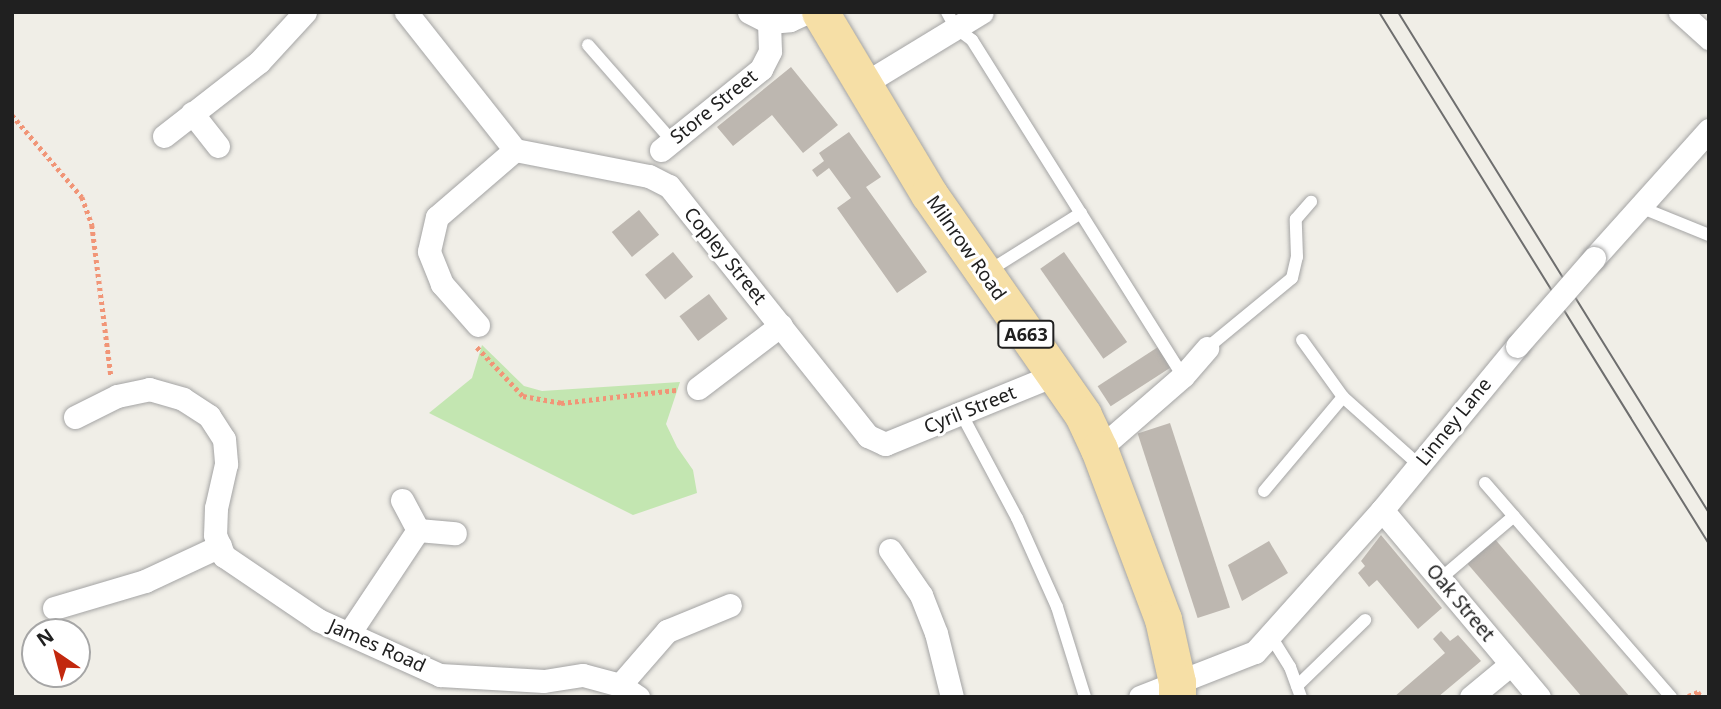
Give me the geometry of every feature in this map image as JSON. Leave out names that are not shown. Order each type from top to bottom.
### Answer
[{"type":"main road","name":"Milnrow Road","points":[[820,12],[898,148],[1083,415],[1099,449],[1163,619],[1177,689]]},
{"type":"street","points":[[163,136],[259,62],[304,12]]},
{"type":"street","points":[[406,12],[515,150],[437,217],[429,251],[442,284],[478,326]]},
{"type":"street","points":[[759,17],[790,20],[807,12]]},
{"type":"street","points":[[862,85],[951,20],[982,12]]},
{"type":"street","points":[[1680,12],[1709,38]]},
{"type":"street","name":"Store Street","points":[[667,145],[761,69],[771,51],[759,17]]},
{"type":"street","points":[[192,113],[218,146]]},
{"type":"street","name":"Linney Lane","points":[[1140,697],[1177,689],[1255,652],[1382,510],[1517,346],[1709,130]]},
{"type":"street","name":"Copley Street","points":[[515,150],[649,176],[669,186],[868,436],[885,444]]},
{"type":"street","points":[[698,388],[781,325]]},
{"type":"street","points":[[1099,449],[1183,376],[1207,348]]},
{"type":"street","name":"Cyril Street","points":[[885,444],[962,415],[1054,374]]},
{"type":"street","points":[[54,608],[145,581],[220,546],[215,535],[216,508],[226,464],[224,439],[209,416],[183,399],[149,389],[117,396],[75,416]]},
{"type":"street","points":[[402,500],[418,530]]},
{"type":"street","name":"Oak Street","points":[[1382,510],[1539,697]]},
{"type":"street","points":[[418,530],[454,533]]},
{"type":"street","points":[[349,632],[418,530]]},
{"type":"street","name":"James Road","points":[[220,546],[224,556],[318,620],[463,686],[544,681],[583,675],[629,691]]},
{"type":"street","points":[[890,550],[921,595],[936,632],[952,697]]},
{"type":"street","points":[[629,691],[667,631],[730,605]]},
{"type":"street","points":[[1471,697],[1511,664]]},
{"type":"lane","points":[[951,20],[972,40],[1183,376]]},
{"type":"lane","points":[[589,45],[667,145]]},
{"type":"lane","points":[[1207,348],[1292,278],[1297,257],[1296,219],[1311,202]]},
{"type":"lane","points":[[1640,207],[1709,235]]},
{"type":"lane","points":[[984,274],[1081,214]]},
{"type":"lane","points":[[1302,340],[1343,397],[1419,465]]},
{"type":"lane","points":[[1264,491],[1343,397]]},
{"type":"lane","points":[[962,415],[1017,518],[1051,594],[1085,697]]},
{"type":"lane","points":[[1485,483],[1671,697]]},
{"type":"lane","points":[[1440,579],[1514,516]]},
{"type":"lane","points":[[1270,635],[1290,667],[1299,691],[1365,620]]},
{"type":"path","points":[[12,115],[82,197],[92,225],[108,367],[117,396]]},
{"type":"path","points":[[478,326],[477,350],[523,396],[561,403],[698,388]]},
{"type":"path","points":[[1687,697],[1698,692],[1701,697]]},
{"type":"green space","points":[[482,345],[524,386],[542,391],[680,382],[666,424],[677,447],[693,470],[697,493],[633,515],[429,413],[472,378]]},
{"type":"building","points":[[791,67],[838,125],[803,153],[772,115],[733,146],[717,127]]},
{"type":"building","points":[[849,132],[881,177],[866,187],[927,272],[897,293],[837,208],[851,198],[829,168],[817,177],[812,170],[824,161],[819,153]]},
{"type":"building","points":[[639,210],[659,235],[632,257],[612,232]]},
{"type":"building","points":[[673,252],[693,277],[665,300],[645,275]]},
{"type":"building","points":[[1064,252],[1127,342],[1103,359],[1040,269]]},
{"type":"building","points":[[709,294],[728,319],[698,341],[679,316]]},
{"type":"building","points":[[1158,347],[1171,367],[1111,406],[1098,386]]},
{"type":"building","points":[[1170,423],[1230,608],[1198,618],[1138,434]]},
{"type":"building","points":[[1381,535],[1442,608],[1418,629],[1377,580],[1369,587],[1358,573],[1365,566],[1361,561]]},
{"type":"building","points":[[1494,538],[1630,697],[1582,697],[1466,562]]},
{"type":"building","points":[[1269,541],[1288,573],[1242,601],[1228,565]]},
{"type":"building","points":[[1441,631],[1450,641],[1458,635],[1481,661],[1438,697],[1394,697],[1445,653],[1433,639]]},
{"type":"tram line","points":[[1379,12],[1709,544]]},
{"type":"tram line","points":[[1398,12],[1709,513]]}]
